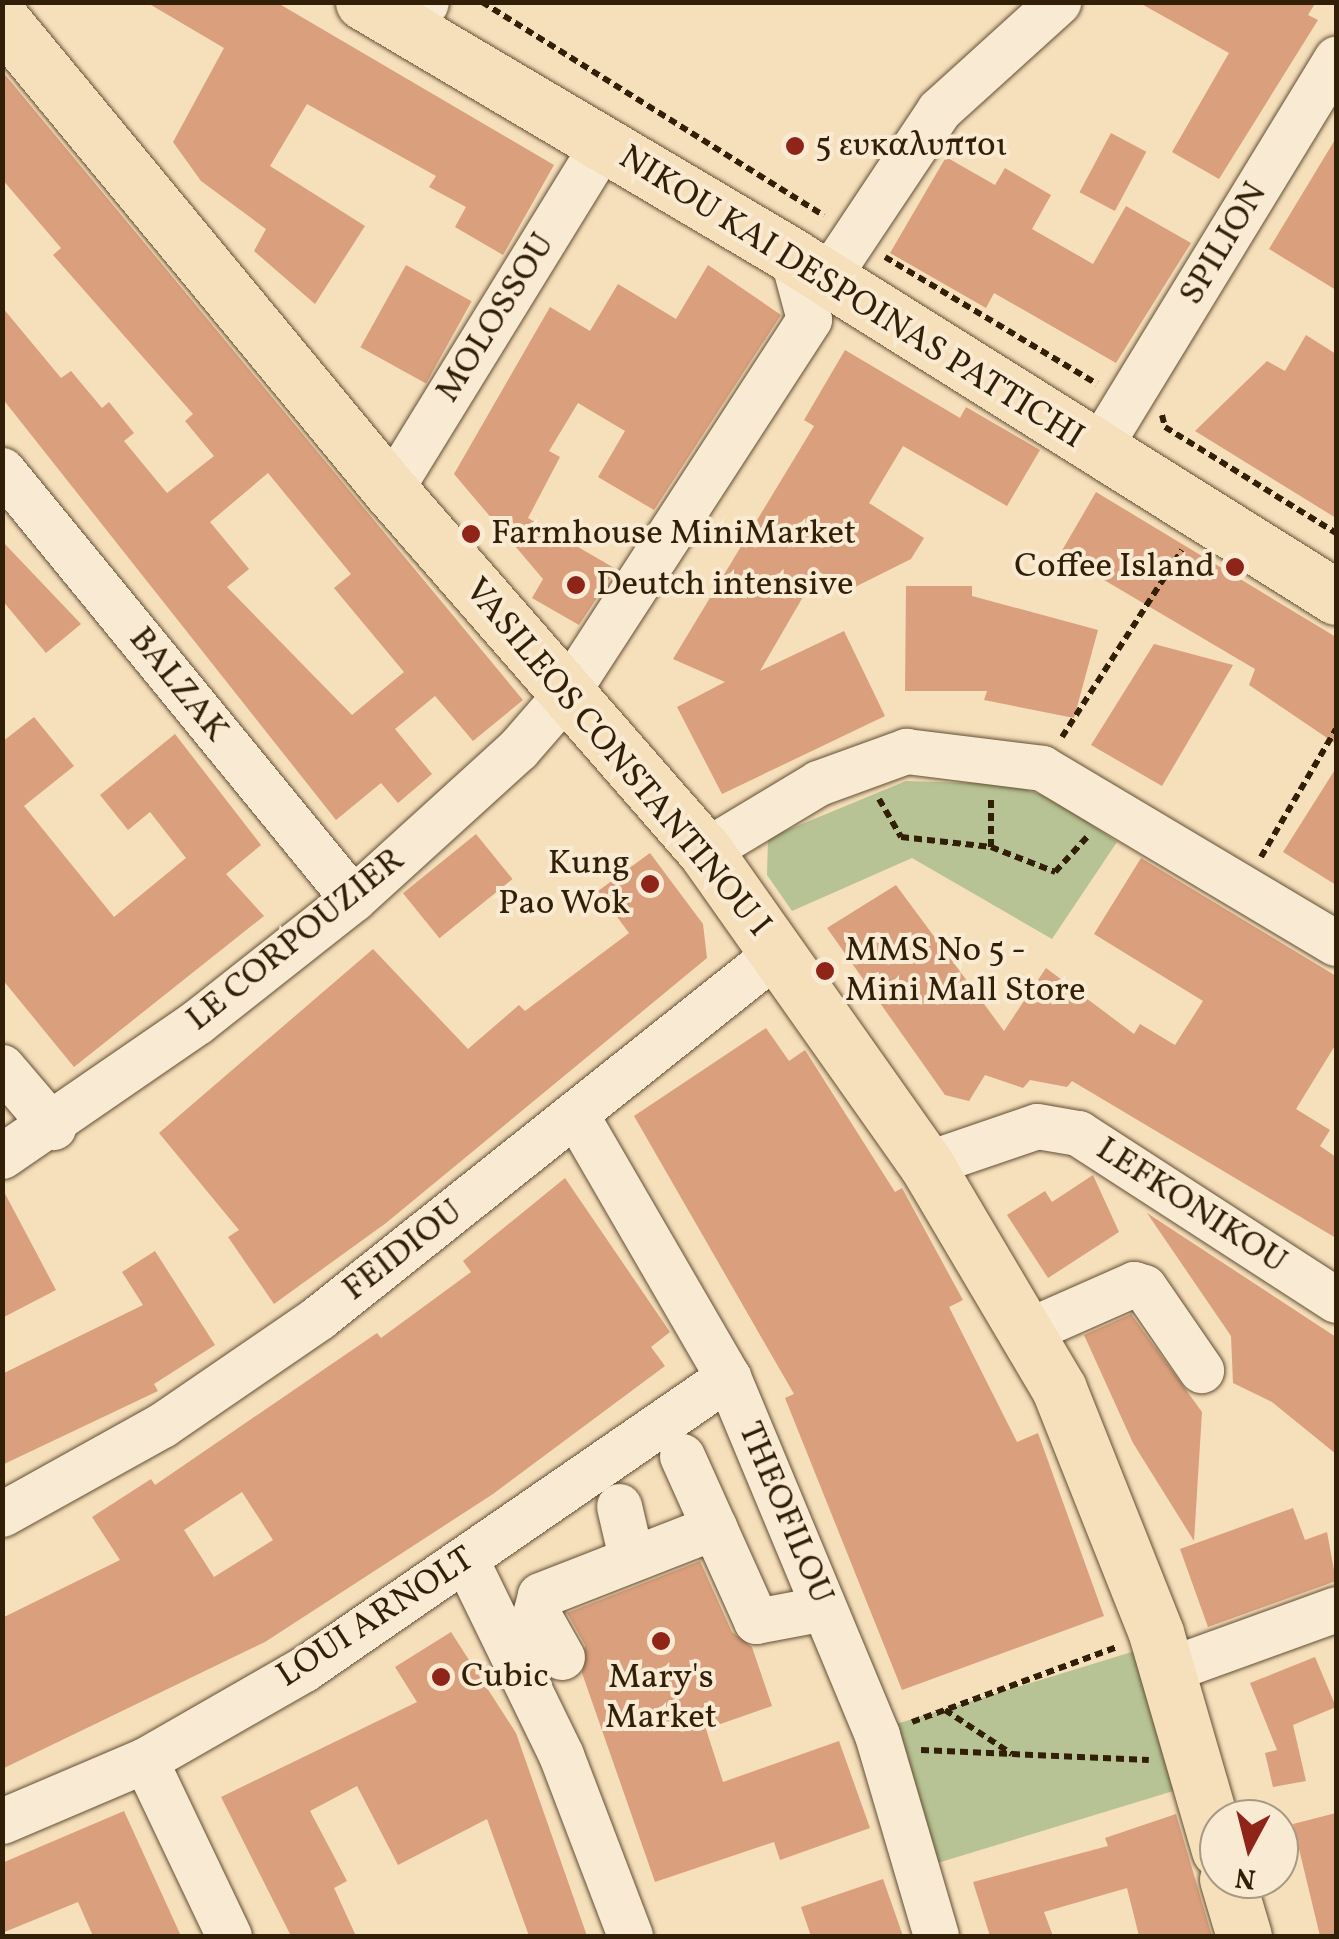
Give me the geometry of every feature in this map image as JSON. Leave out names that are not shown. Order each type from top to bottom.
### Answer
[{"type":"main road","name":"NIKOU KAI DESPOINAS PATTICHI","points":[[363,2],[602,145],[1110,428],[1336,567]]},
{"type":"main road","name":"NIKOU KAI DESPOINAS PATTICHI","points":[[424,3],[1336,597]]},
{"type":"main road","name":"VASILEOS CONSTANTINOU I","points":[[2,20],[390,490],[705,851],[779,950],[926,1164],[1059,1390],[1160,1652],[1204,1799]]},
{"type":"main road","points":[[1234,1899],[1244,1936]]},
{"type":"street","name":"LE CORPOUZIER","points":[[2,1156],[53,1127],[353,899],[511,756],[565,694],[939,110],[1058,2]]},
{"type":"street","name":"SPILION","points":[[1110,428],[1336,60]]},
{"type":"street","name":"MOLOSSOU","points":[[390,490],[602,145]]},
{"type":"street","name":"BALZAK","points":[[2,470],[353,899]]},
{"type":"street","points":[[705,851],[818,783],[906,752],[1042,768],[1336,943]]},
{"type":"street","name":"FEIDIOU","points":[[2,1514],[162,1425],[318,1318],[779,950]]},
{"type":"street","points":[[2,1067],[53,1127]]},
{"type":"street","name":"THEOFILOU","points":[[576,1115],[728,1376],[824,1608],[888,1742],[936,1936]]},
{"type":"street","name":"LEFKONIKOU","points":[[926,1164],[1037,1126],[1078,1133],[1336,1300]]},
{"type":"street","points":[[1025,1332],[1134,1284],[1144,1287],[1201,1370]]},
{"type":"street","name":"LOUI ARNOLT","points":[[2,1821],[145,1760],[304,1669],[728,1376]]},
{"type":"street","points":[[682,1456],[756,1620],[824,1608]]},
{"type":"street","points":[[619,1506],[632,1558]]},
{"type":"street","points":[[562,1657],[536,1611],[540,1595],[714,1526]]},
{"type":"street","points":[[466,1560],[562,1755],[630,1936]]},
{"type":"street","points":[[1160,1652],[1336,1610]]},
{"type":"street","points":[[145,1760],[228,1936]]},
{"type":"path","points":[[482,2],[832,272]]},
{"type":"path","points":[[1042,768],[1191,537]]},
{"type":"path","points":[[1243,887],[1336,729]]},
{"type":"path","points":[[862,767],[900,837],[991,847],[1055,872],[1112,809]]},
{"type":"path","points":[[888,1742],[946,1710],[1160,1652]]},
{"type":"path","points":[[946,1710],[1013,1754]]},
{"type":"path","points":[[888,1742],[1013,1754],[1165,1761]]},
{"type":"green space","points":[[906,781],[1009,784],[1054,799],[1117,842],[1052,939],[912,858],[792,911],[767,875],[768,838]]},
{"type":"green space","points":[[1135,1651],[1177,1790],[938,1863],[896,1724]]},
{"type":"building","points":[[146,2],[276,2],[554,165],[503,255],[455,227],[466,207],[429,187],[436,176],[307,104],[270,166],[365,226],[315,304],[254,251],[266,229],[201,181],[173,142],[224,48]]},
{"type":"building","points":[[1138,2],[1316,2],[1308,15],[1318,20],[1219,179],[1172,152],[1229,53]]},
{"type":"building","points":[[2,71],[523,700],[473,741],[435,696],[395,729],[432,774],[398,803],[381,783],[336,820],[2,398],[2,307],[61,378],[71,371],[102,408],[109,402],[134,433],[124,441],[167,493],[214,456],[185,421],[193,414],[53,255],[61,248],[2,179]],"holes":[[[268,473],[351,574],[334,588],[404,672],[352,715],[227,587],[249,569],[210,522]]]},
{"type":"building","points":[[1111,133],[1146,152],[1115,211],[1080,192]]},
{"type":"building","points":[[1336,138],[1336,290],[1269,249]]},
{"type":"building","points":[[946,157],[995,185],[1005,168],[1051,195],[1032,229],[1093,264],[1126,206],[1191,243],[1116,363],[994,293],[986,308],[890,253]]},
{"type":"building","points":[[406,265],[472,301],[426,384],[360,347]]},
{"type":"building","points":[[708,265],[781,315],[654,510],[598,477],[625,431],[578,403],[549,451],[560,457],[528,518],[616,569],[579,625],[532,598],[543,579],[454,474],[550,307],[590,331],[618,284],[676,319]]},
{"type":"building","points":[[1306,335],[1336,354],[1336,518],[1195,431],[1267,361],[1285,371]]},
{"type":"building","points":[[845,350],[960,418],[966,407],[1040,450],[1007,506],[903,446],[869,503],[924,538],[911,559],[849,590],[818,571],[760,671],[844,631],[885,716],[722,794],[677,707],[725,682],[673,659],[814,426],[804,420]]},
{"type":"building","points":[[1096,492],[1336,637],[1336,744],[1249,685],[1255,669],[1060,554]]},
{"type":"building","points":[[2,541],[81,624],[46,653],[2,600]]},
{"type":"building","points":[[906,586],[972,586],[972,596],[1098,630],[1074,718],[984,700],[987,691],[905,691]]},
{"type":"building","points":[[1154,644],[1233,665],[1162,786],[1091,745]]},
{"type":"building","points":[[34,717],[74,766],[24,806],[114,917],[186,858],[150,812],[128,830],[100,795],[175,734],[261,845],[226,874],[264,916],[74,1067],[2,979],[2,742]]},
{"type":"building","points":[[1336,768],[1336,885],[1283,852]]},
{"type":"building","points":[[476,834],[513,879],[439,938],[403,893]]},
{"type":"building","points":[[650,853],[703,924],[707,958],[386,1223],[274,1304],[228,1237],[239,1230],[159,1133],[373,949],[468,1049],[519,1005],[525,1011],[629,933],[598,891]]},
{"type":"building","points":[[1141,858],[1336,976],[1336,1044],[1296,1109],[1330,1130],[1320,1146],[1336,1157],[1336,1238],[1072,1081],[1067,1087],[1030,1080],[1023,1088],[985,1075],[969,1101],[945,1095],[827,928],[896,885],[1004,1031],[1046,968],[1134,1034],[1140,1024],[1175,1045],[1203,1001],[1094,934]]},
{"type":"building","points":[[766,1028],[789,1061],[805,1050],[895,1192],[902,1188],[963,1300],[949,1307],[1017,1442],[1038,1433],[1104,1616],[902,1690],[785,1398],[794,1394],[634,1116]]},
{"type":"building","points":[[1093,1175],[1119,1232],[1048,1278],[1007,1215],[1045,1191],[1052,1202]]},
{"type":"building","points":[[565,1178],[670,1332],[651,1347],[665,1366],[493,1494],[265,1642],[2,1769],[2,1618],[120,1560],[92,1517],[151,1479],[155,1485],[377,1333],[381,1338],[471,1272],[463,1261]],"holes":[[[242,1492],[273,1540],[214,1577],[184,1530]]]},
{"type":"building","points":[[2,1188],[56,1290],[2,1318]]},
{"type":"building","points":[[1147,1213],[1336,1337],[1336,1454],[1272,1402],[1233,1383],[1231,1336]]},
{"type":"building","points":[[155,1251],[215,1345],[154,1384],[158,1391],[2,1465],[2,1374],[143,1305],[122,1272]]},
{"type":"building","points":[[1131,1314],[1202,1412],[1194,1541],[1133,1443],[1084,1335]]},
{"type":"building","points":[[1293,1508],[1305,1540],[1327,1532],[1336,1581],[1208,1627],[1180,1549]]},
{"type":"building","points":[[700,1561],[732,1632],[752,1647],[772,1706],[706,1729],[723,1782],[839,1741],[870,1828],[780,1860],[774,1842],[655,1882],[582,1673],[585,1645],[567,1613]]},
{"type":"building","points":[[451,1632],[516,1733],[587,1936],[529,1936],[487,1819],[398,1865],[357,1786],[310,1811],[347,1881],[334,1888],[356,1936],[291,1936],[221,1797],[417,1702],[395,1667]]},
{"type":"building","points":[[1315,1657],[1336,1707],[1293,1725],[1306,1781],[1273,1787],[1265,1753],[1277,1750],[1250,1683]]},
{"type":"building","points":[[124,1811],[181,1936],[93,1936],[78,1902],[2,1933],[2,1863]]},
{"type":"building","points":[[1336,1813],[1336,1936],[1320,1936],[1299,1849],[1299,1822]]},
{"type":"building","points":[[1176,1814],[1212,1936],[1139,1936],[1127,1888],[1044,1912],[1053,1936],[990,1936],[973,1882],[1108,1846],[1105,1838]]},
{"type":"building","points":[[883,1879],[903,1936],[811,1936],[801,1907]]},
{"type":"place","name":"5 ευκαλυπτοι","points":[[795,146]]},
{"type":"place","name":"Farmhouse MiniMarket","points":[[471,534]]},
{"type":"place","name":"Coffee Island","points":[[1235,567]]},
{"type":"place","name":"Deutch intensive","points":[[576,585]]},
{"type":"place","name":"Kung Pao Wok","points":[[650,884]]},
{"type":"place","name":"MMS No 5 - Mini Mall Store","points":[[825,971]]},
{"type":"place","name":"Mary's Market","points":[[661,1641]]},
{"type":"place","name":"Cubic","points":[[441,1677]]}]
